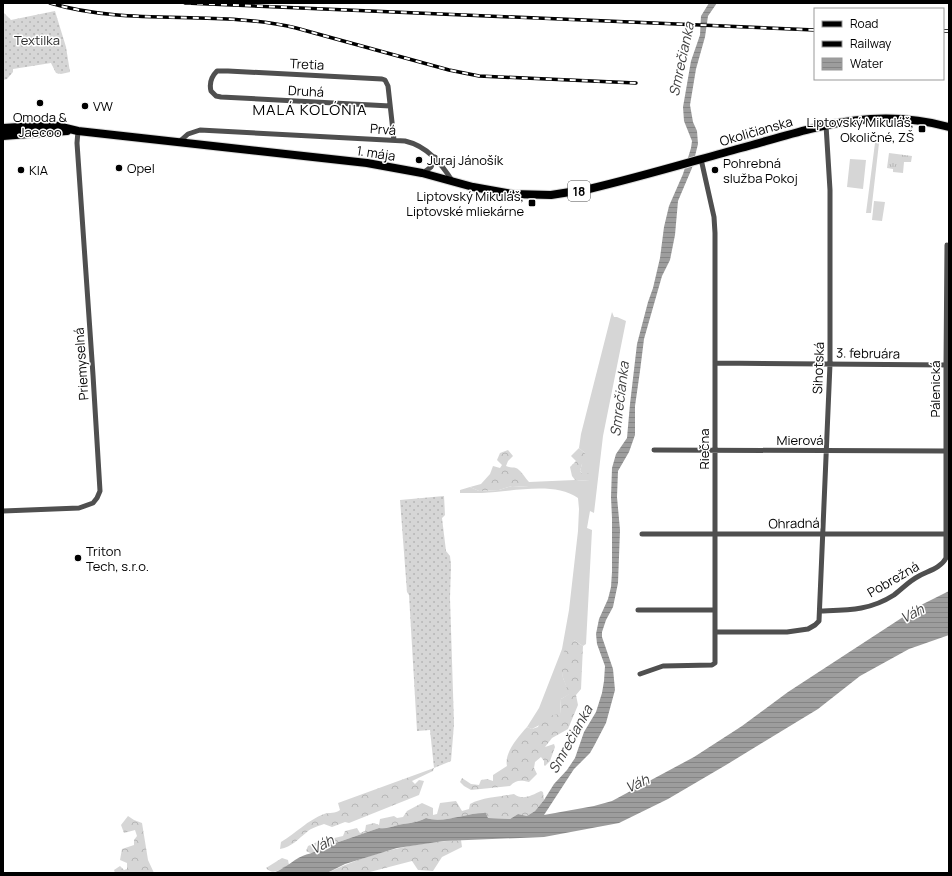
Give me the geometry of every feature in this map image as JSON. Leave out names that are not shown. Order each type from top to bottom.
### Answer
[{"type":"main road","name":"Okoličianska","points":[[666,169],[826,125],[855,120],[889,118],[920,120],[949,127]]},
{"type":"main road","name":"1. mája","points":[[3,128],[53,125],[78,131],[367,163],[422,173],[496,192],[532,195],[551,195],[595,188],[666,169]]},
{"type":"main road","name":"1. mája","points":[[3,136],[78,131]]},
{"type":"street","name":"Tretia","points":[[221,97],[216,96],[211,91],[210,80],[217,71],[228,71],[385,80],[388,86],[390,106]]},
{"type":"street","name":"Druhá","points":[[221,97],[390,106]]},
{"type":"street","points":[[390,106],[394,140]]},
{"type":"street","name":"Sihotská","points":[[820,611],[830,364],[829,184],[826,125]]},
{"type":"street","name":"Prvá","points":[[179,142],[188,134],[200,130],[394,140],[414,143],[426,150],[435,157],[453,182]]},
{"type":"street","name":"Priemyselná","points":[[3,512],[79,508],[93,503],[100,491],[77,143],[78,131]]},
{"type":"street","points":[[422,173],[431,167],[435,157]]},
{"type":"street","name":"Riečna","points":[[640,674],[663,666],[712,665],[715,663],[715,233],[714,216],[700,160]]},
{"type":"street","name":"Pálenická","points":[[946,534],[947,244]]},
{"type":"street","name":"3. februára","points":[[715,363],[947,365]]},
{"type":"street","name":"Mierová","points":[[654,450],[946,451]]},
{"type":"street","name":"Ohradná","points":[[642,534],[946,534]]},
{"type":"street","name":"Pobrežná","points":[[820,611],[862,609],[893,595],[913,580],[941,565],[947,556],[946,534]]},
{"type":"street","points":[[638,610],[715,610]]},
{"type":"street","points":[[715,632],[787,632],[808,629],[818,623],[820,611]]},
{"type":"green space","name":"Textilka","points":[[55,11],[66,47],[70,72],[61,74],[56,73],[51,63],[13,69],[13,72],[7,79],[3,80],[3,12],[11,20]]},
{"type":"green space","points":[[875,143],[879,143],[871,213],[866,213]]},
{"type":"green space","points":[[889,153],[912,156],[911,162],[904,162],[903,173],[893,172],[893,169],[887,168]]},
{"type":"green space","points":[[850,159],[866,160],[863,189],[847,187]]},
{"type":"green space","points":[[874,201],[885,202],[882,221],[872,220]]},
{"type":"green space","points":[[612,312],[614,317],[626,321],[603,436],[594,513],[590,511],[587,528],[592,530],[586,644],[583,646],[574,640],[567,666],[562,666],[563,678],[570,694],[561,699],[560,714],[532,729],[527,727],[539,708],[562,649],[569,610],[578,531],[578,498],[557,490],[545,489],[482,493],[460,493],[460,490],[470,487],[479,491],[499,490],[512,486],[528,487],[529,482],[575,480],[590,481],[580,471],[585,453],[579,448],[581,434]]},
{"type":"green space","points":[[579,448],[585,453],[586,461],[582,464],[580,471],[583,474],[592,473],[593,476],[590,481],[575,480],[572,476],[570,467],[576,461],[571,456]]},
{"type":"green space","points":[[508,450],[513,456],[508,461],[506,466],[519,470],[529,482],[529,487],[512,486],[499,490],[479,491],[470,487],[481,484],[490,474],[493,466],[500,468],[502,465],[497,460],[500,453]]},
{"type":"green space","points":[[444,496],[445,515],[442,518],[446,551],[450,556],[451,565],[450,598],[454,724],[451,761],[434,768],[430,730],[417,731],[409,595],[407,592],[400,500]]},
{"type":"green space","points":[[569,640],[574,640],[583,646],[581,689],[576,695],[578,705],[568,729],[552,738],[545,747],[554,744],[555,747],[550,761],[545,766],[541,757],[535,762],[534,768],[537,774],[529,782],[518,781],[510,786],[471,790],[464,786],[460,782],[462,778],[471,784],[479,785],[481,780],[487,779],[493,781],[493,775],[507,766],[510,751],[516,740],[527,727],[532,729],[538,727],[542,717],[560,714],[561,699],[569,694],[563,678],[561,666],[567,666],[563,654]]},
{"type":"green space","points":[[434,768],[433,771],[412,781],[415,784],[419,780],[424,781],[419,795],[349,823],[345,822],[332,827],[324,824],[315,827],[291,845],[280,849],[281,842],[313,820],[324,814],[340,810],[338,803]]},
{"type":"green space","points":[[541,791],[543,792],[544,800],[535,811],[527,816],[518,814],[510,819],[488,818],[486,813],[479,813],[440,820],[426,818],[388,828],[379,828],[327,846],[312,854],[306,851],[308,846],[317,842],[343,836],[345,831],[357,828],[360,833],[365,831],[366,825],[374,823],[379,825],[380,819],[394,816],[397,818],[403,817],[407,811],[422,803],[433,808],[433,815],[437,814],[440,803],[456,801],[462,811],[469,809],[470,804],[480,800],[514,794],[521,797],[531,796]]},
{"type":"green space","points":[[128,816],[142,823],[148,860],[154,873],[115,873],[114,870],[120,866],[124,870],[127,869],[127,863],[120,860],[122,849],[134,845],[134,840],[137,836],[135,830],[124,833],[121,825]]},
{"type":"green space","points":[[461,840],[462,847],[442,857],[433,871],[418,870],[412,861],[366,873],[327,873],[375,854],[426,843]]},
{"type":"green space","points":[[282,858],[288,860],[289,865],[274,872],[266,868]]},
{"type":"water","name":"Váh","points":[[709,3],[717,3],[708,16],[705,37],[696,69],[690,105],[693,122],[697,131],[698,144],[692,168],[678,201],[675,235],[670,260],[662,276],[644,339],[635,406],[635,435],[629,452],[618,471],[617,497],[620,530],[618,583],[613,607],[602,632],[602,637],[613,669],[615,690],[606,723],[594,746],[590,753],[574,769],[544,815],[594,806],[612,801],[694,757],[742,726],[788,692],[923,604],[949,591],[949,635],[909,649],[860,676],[818,709],[668,799],[619,823],[544,837],[444,841],[397,848],[345,864],[327,873],[273,873],[303,856],[379,828],[412,823],[426,818],[440,820],[479,813],[486,813],[488,818],[510,819],[518,814],[527,816],[535,811],[575,758],[584,732],[596,712],[602,693],[605,666],[597,644],[596,634],[599,619],[608,599],[611,587],[612,468],[616,454],[627,438],[637,344],[660,258],[664,227],[669,206],[683,174],[691,148],[692,141],[684,121],[683,107],[691,61],[700,35],[701,16]]},
{"type":"railway","points":[[50,3],[80,10],[111,14],[235,19],[265,22],[296,28],[449,70],[479,76],[636,83]]},
{"type":"railway","points":[[185,3],[814,30]]},
{"type":"railway","points":[[944,31],[949,31]]},
{"type":"place","name":"Omoda & Jaecoo","points":[[40,103]]},
{"type":"place","name":"VW","points":[[85,106]]},
{"type":"place","name":"Liptovský Mikuláš, Okoličné, ZŠ","points":[[922,129]]},
{"type":"place","name":"Juraj Jánošík","points":[[419,160]]},
{"type":"place","name":"Opel","points":[[119,168]]},
{"type":"place","name":"KIA","points":[[21,170]]},
{"type":"place","name":"Pohrebná služba Pokoj","points":[[715,170]]},
{"type":"place","name":"Liptovský Mikuláš, Liptovské mliekárne","points":[[532,203]]},
{"type":"place","name":"Triton Tech, s.r.o.","points":[[78,558]]},
{"type":"district","name":"MALÁ KOLÓNIA","points":[[310,109]]},
{"type":"water label","name":"Smrečianka","points":[[681,59]]},
{"type":"water label","name":"Smrečianka","points":[[619,399]]},
{"type":"water label","name":"Smrečianka","points":[[570,739]]}]
